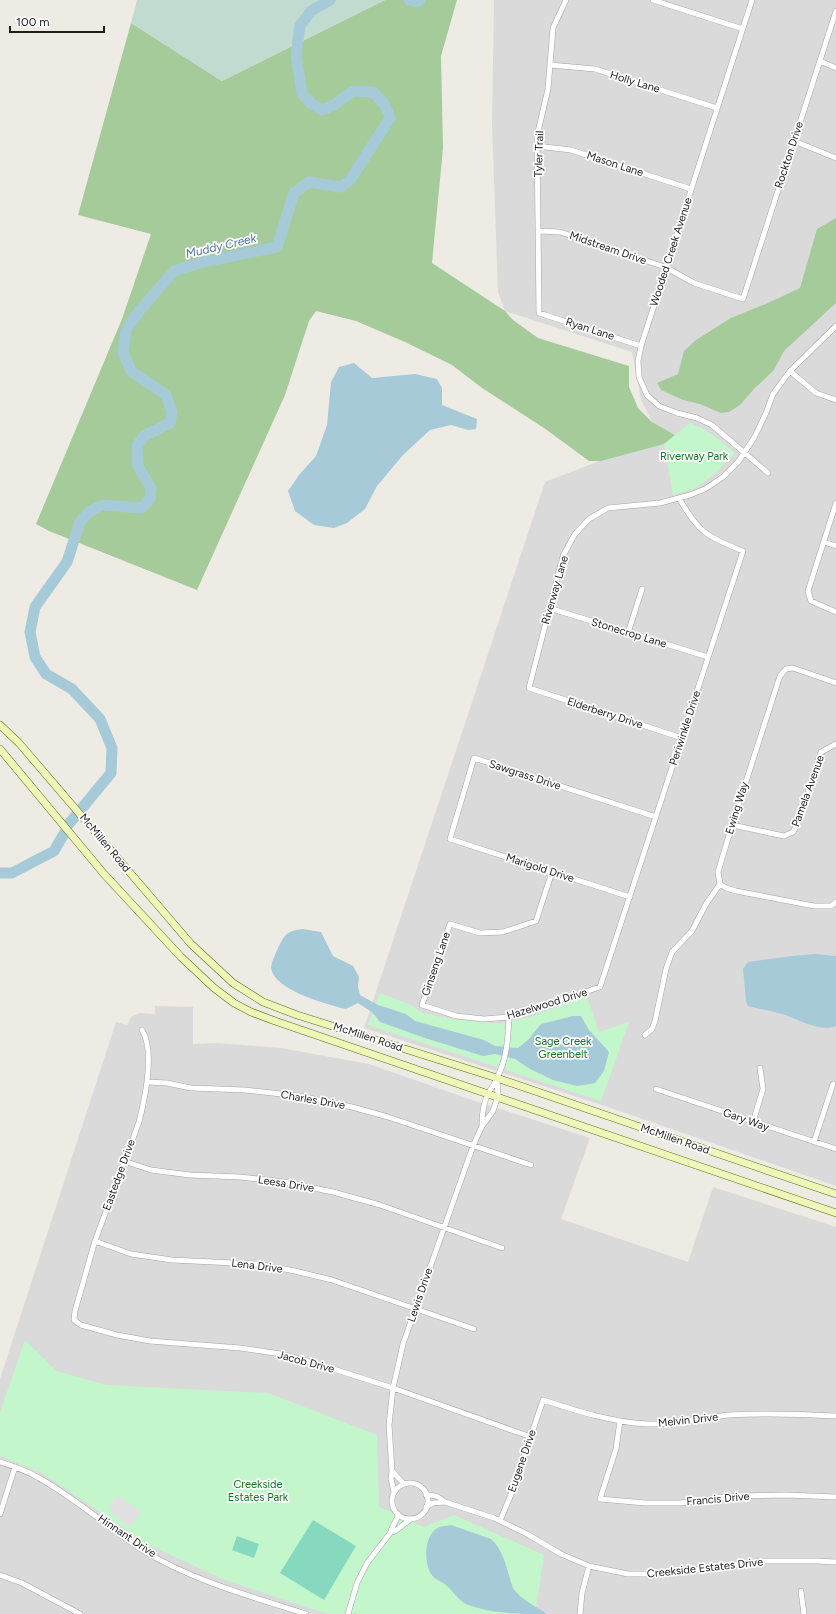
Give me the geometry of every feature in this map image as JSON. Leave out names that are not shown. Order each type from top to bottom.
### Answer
[{"type":"main road","name":"McMillen Road","points":[[0,725],[20,743],[191,944],[233,983],[263,1002],[298,1015],[498,1078],[836,1194]]},
{"type":"main road","name":"McMillen Road","points":[[0,748],[104,874],[138,912],[200,975],[234,1003],[251,1012],[275,1021],[498,1096],[836,1213]]},
{"type":"street","name":"Tyler Trail","points":[[540,313],[537,136],[548,89],[553,28],[566,0]]},
{"type":"street","points":[[653,0],[743,29]]},
{"type":"street","name":"Wooded Creek Avenue","points":[[752,0],[641,346],[638,361],[639,377],[647,395],[659,406],[677,413],[697,418],[712,425],[768,473]]},
{"type":"street","name":"Rockton Drive","points":[[743,299],[836,11]]},
{"type":"street","points":[[820,61],[836,68]]},
{"type":"street","name":"Holly Lane","points":[[550,65],[595,70],[717,108]]},
{"type":"street","points":[[794,141],[836,158]]},
{"type":"street","name":"Mason Lane","points":[[537,146],[571,150],[691,189]]},
{"type":"street","name":"Midstream Drive","points":[[538,231],[560,232],[666,267],[694,282],[743,299]]},
{"type":"street","name":"Ryan Lane","points":[[540,313],[641,346]]},
{"type":"street","name":"Riverway Lane","points":[[529,688],[563,556],[575,534],[589,519],[608,508],[660,504],[705,489],[723,477],[738,462],[754,438],[773,394],[790,370],[836,326]]},
{"type":"street","points":[[790,370],[816,393],[836,400]]},
{"type":"street","name":"Periwinkle Drive","points":[[600,987],[743,551],[717,541],[703,531],[691,519],[679,498]]},
{"type":"street","points":[[836,503],[808,591],[811,601],[836,612]]},
{"type":"street","points":[[824,542],[836,546]]},
{"type":"street","points":[[628,633],[642,589]]},
{"type":"street","name":"Stonecrop Lane","points":[[549,608],[708,657]]},
{"type":"street","name":"Ewing Way","points":[[720,884],[718,872],[780,676],[786,670],[793,668],[836,683]]},
{"type":"street","name":"Elderberry Drive","points":[[529,688],[682,738]]},
{"type":"street","name":"Pamela Avenue","points":[[732,825],[784,836],[793,832],[798,823],[821,752],[836,744]]},
{"type":"street","name":"Sawgrass Drive","points":[[450,839],[474,758],[656,817]]},
{"type":"street","name":"Marigold Drive","points":[[450,839],[630,897]]},
{"type":"street","name":"Ginseng Lane","points":[[422,1005],[450,924],[480,933],[503,932],[536,921],[552,872]]},
{"type":"street","points":[[645,1035],[652,1030],[655,1021],[666,969],[672,952],[692,931],[706,904],[720,884],[726,888],[736,891],[814,906],[832,906],[836,902]]},
{"type":"street","name":"Hazelwood Drive","points":[[422,1005],[456,1016],[484,1019],[509,1017],[600,987]]},
{"type":"street","name":"Lewis Drive","points":[[482,1126],[482,1109],[488,1093],[498,1078],[508,1043],[509,1017]]},
{"type":"street","name":"Eastedge Drive","points":[[74,1320],[75,1311],[94,1241],[140,1116],[147,1082],[148,1047],[146,1036],[142,1030]]},
{"type":"street","points":[[753,1122],[763,1089],[760,1068]]},
{"type":"street","name":"Lewis Drive","points":[[394,1492],[391,1479],[392,1471],[389,1425],[393,1388],[403,1344],[473,1146],[482,1126],[493,1111],[498,1096],[498,1078]]},
{"type":"street","name":"Charles Drive","points":[[147,1082],[167,1083],[190,1088],[245,1090],[300,1096],[352,1107],[388,1117],[531,1165]]},
{"type":"street","points":[[814,1142],[833,1084]]},
{"type":"street","name":"Gary Way","points":[[656,1089],[836,1149]]},
{"type":"street","name":"Leesa Drive","points":[[124,1161],[151,1170],[190,1176],[240,1177],[284,1182],[333,1192],[380,1205],[502,1248]]},
{"type":"street","name":"Lena Drive","points":[[94,1241],[131,1254],[172,1260],[257,1264],[295,1271],[332,1280],[474,1329]]},
{"type":"street","name":"Jacob Drive","points":[[74,1320],[81,1325],[88,1327],[117,1335],[150,1341],[240,1348],[281,1354],[393,1388],[531,1437]]},
{"type":"street","name":"Eugene Drive","points":[[500,1521],[543,1400]]},
{"type":"street","name":"Melvin Drive","points":[[543,1400],[606,1419],[647,1424],[681,1422],[728,1416],[775,1414],[836,1416]]},
{"type":"street","name":"Francis Drive","points":[[620,1421],[616,1449],[600,1499],[645,1503],[680,1502],[733,1496],[786,1494],[836,1497]]},
{"type":"street","name":"Hinnant Drive","points":[[0,1462],[39,1477],[151,1554],[219,1585],[306,1614]]},
{"type":"street","points":[[0,1514],[15,1467]]},
{"type":"street","points":[[392,1471],[404,1484]]},
{"type":"street","points":[[391,1532],[395,1532],[411,1519],[422,1513],[426,1507],[428,1501],[423,1488],[413,1483],[398,1486],[392,1496],[392,1505],[398,1514],[411,1519]]},
{"type":"street","name":"Creekside Estates Drive","points":[[426,1495],[438,1496],[445,1502],[500,1521],[527,1534],[561,1554],[589,1566],[628,1574],[664,1574],[761,1562],[836,1562]]},
{"type":"street","points":[[426,1507],[433,1502],[445,1502]]},
{"type":"street","points":[[348,1614],[357,1583],[368,1563],[391,1532],[391,1528],[396,1522],[398,1514]]},
{"type":"street","points":[[580,1614],[582,1593],[589,1566]]},
{"type":"street","points":[[0,1575],[22,1583],[80,1614]]},
{"type":"street","points":[[801,1591],[804,1614]]},
{"type":"shaded area","points":[[494,0],[836,0],[836,1186],[605,1106],[364,1028],[545,482],[602,460],[675,435],[652,422],[641,400],[632,352],[505,311],[498,292],[492,123]]},
{"type":"shaded area","points":[[155,1006],[193,1007],[193,1044],[215,1043],[281,1048],[369,1064],[472,1100],[590,1138],[561,1219],[688,1262],[713,1187],[836,1227],[836,1614],[0,1614],[0,1379],[116,1022],[127,1025],[131,1017],[139,1013],[155,1014]]},
{"type":"shaded area","points":[[118,1495],[141,1512],[130,1527],[109,1511],[112,1507],[110,1505]]},
{"type":"green space","points":[[137,0],[385,0],[222,81],[131,23]]},
{"type":"green space","points":[[385,0],[457,0],[441,56],[443,148],[432,263],[505,311],[513,320],[538,338],[629,366],[629,387],[638,408],[652,422],[675,435],[664,444],[601,461],[589,461],[544,428],[482,388],[452,365],[405,342],[356,321],[316,311],[309,321],[285,395],[197,590],[49,531],[36,524],[122,319],[151,234],[78,215],[131,23],[222,81]]},
{"type":"green space","points":[[836,218],[836,303],[784,351],[774,370],[740,405],[729,412],[721,413],[700,404],[683,400],[661,390],[657,383],[678,374],[684,351],[696,340],[731,318],[800,288],[817,229]]},
{"type":"green space","name":"Riverway Park","points":[[690,423],[708,432],[735,453],[713,475],[696,488],[673,495],[664,444]]},
{"type":"green space","name":"Sage Creek Greenbelt","points":[[380,993],[411,1005],[422,1013],[451,1019],[501,1024],[526,1018],[587,996],[599,1032],[629,1022],[601,1101],[368,1025]]},
{"type":"green space","name":"Creekside Estates Park","points":[[25,1340],[56,1371],[106,1385],[268,1393],[377,1435],[379,1507],[424,1527],[454,1515],[544,1555],[535,1614],[327,1614],[225,1580],[149,1545],[42,1473],[0,1456],[0,1412]]},
{"type":"green space","points":[[313,1520],[356,1546],[324,1600],[280,1573]]},
{"type":"green space","points":[[237,1536],[259,1544],[254,1558],[232,1550]]},
{"type":"water","points":[[354,363],[372,378],[415,374],[437,379],[442,388],[442,405],[477,419],[476,429],[468,430],[451,425],[430,430],[403,455],[377,486],[365,509],[347,523],[334,528],[314,525],[295,511],[288,491],[299,475],[316,456],[327,425],[331,382],[339,367]]},
{"type":"water","points":[[303,929],[321,932],[333,956],[353,966],[359,977],[358,987],[360,995],[378,1005],[406,1014],[415,1021],[484,1040],[495,1046],[518,1048],[528,1040],[541,1024],[573,1016],[581,1016],[589,1030],[609,1052],[604,1071],[595,1083],[577,1086],[553,1080],[530,1069],[515,1059],[495,1054],[483,1056],[380,1022],[373,1013],[358,1003],[346,1009],[341,1008],[312,999],[290,989],[274,976],[271,968],[278,948],[285,936],[290,932]]},
{"type":"water","points":[[815,954],[836,956],[836,1026],[830,1028],[817,1027],[782,1014],[748,1006],[746,1001],[743,969],[748,962]]},
{"type":"water","points":[[451,1525],[491,1539],[500,1549],[513,1588],[524,1599],[547,1614],[495,1612],[466,1604],[446,1585],[434,1578],[427,1563],[427,1544],[432,1533],[438,1528]]},
{"type":"waterway","name":"Muddy Creek","points":[[68,825],[111,773],[112,748],[100,719],[72,689],[46,674],[35,657],[30,632],[35,607],[67,562],[80,522],[90,511],[103,505],[141,508],[150,499],[151,488],[138,466],[137,446],[144,436],[170,423],[172,412],[166,395],[131,371],[123,352],[126,330],[140,310],[174,271],[203,262],[277,247],[294,193],[309,182],[341,187],[350,180],[390,118],[385,105],[373,92],[353,91],[334,105],[322,110],[312,104],[302,94],[296,54],[300,26],[311,11],[330,0]]},
{"type":"waterway","name":"Muddy Creek","points":[[409,0],[417,2],[420,0]]},
{"type":"waterway","name":"Muddy Creek","points":[[0,873],[12,873],[54,851],[65,832]]}]
